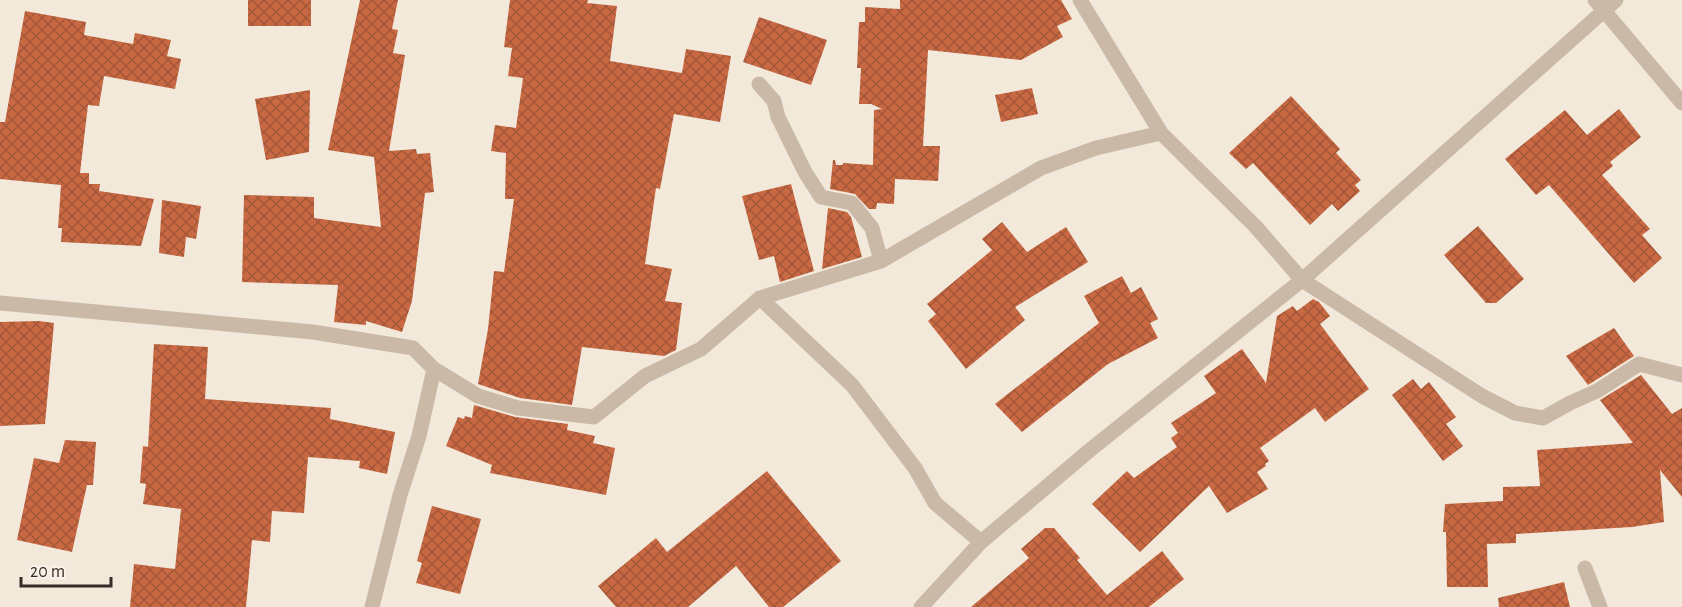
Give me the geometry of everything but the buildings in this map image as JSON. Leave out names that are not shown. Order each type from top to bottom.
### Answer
[{"type":"street","points":[[1080,0],[1161,133],[1256,226],[1302,280],[1482,396],[1515,413],[1543,418],[1598,391],[1639,364],[1682,375]]},
{"type":"street","points":[[921,607],[981,542],[1090,450],[1302,280],[1605,3],[1682,103]]},
{"type":"street","points":[[759,84],[774,100],[778,117],[805,172],[821,197],[852,203],[872,228],[881,261]]},
{"type":"street","points":[[0,303],[313,332],[373,340],[413,348],[434,369],[478,396],[518,408],[594,417],[645,376],[700,349],[760,298],[881,261],[1041,168],[1096,148],[1161,133]]},
{"type":"street","points":[[760,298],[852,386],[915,468],[935,502],[981,542]]},
{"type":"street","points":[[372,607],[400,495],[419,436],[434,369]]},
{"type":"street","points":[[1586,568],[1600,607]]}]
